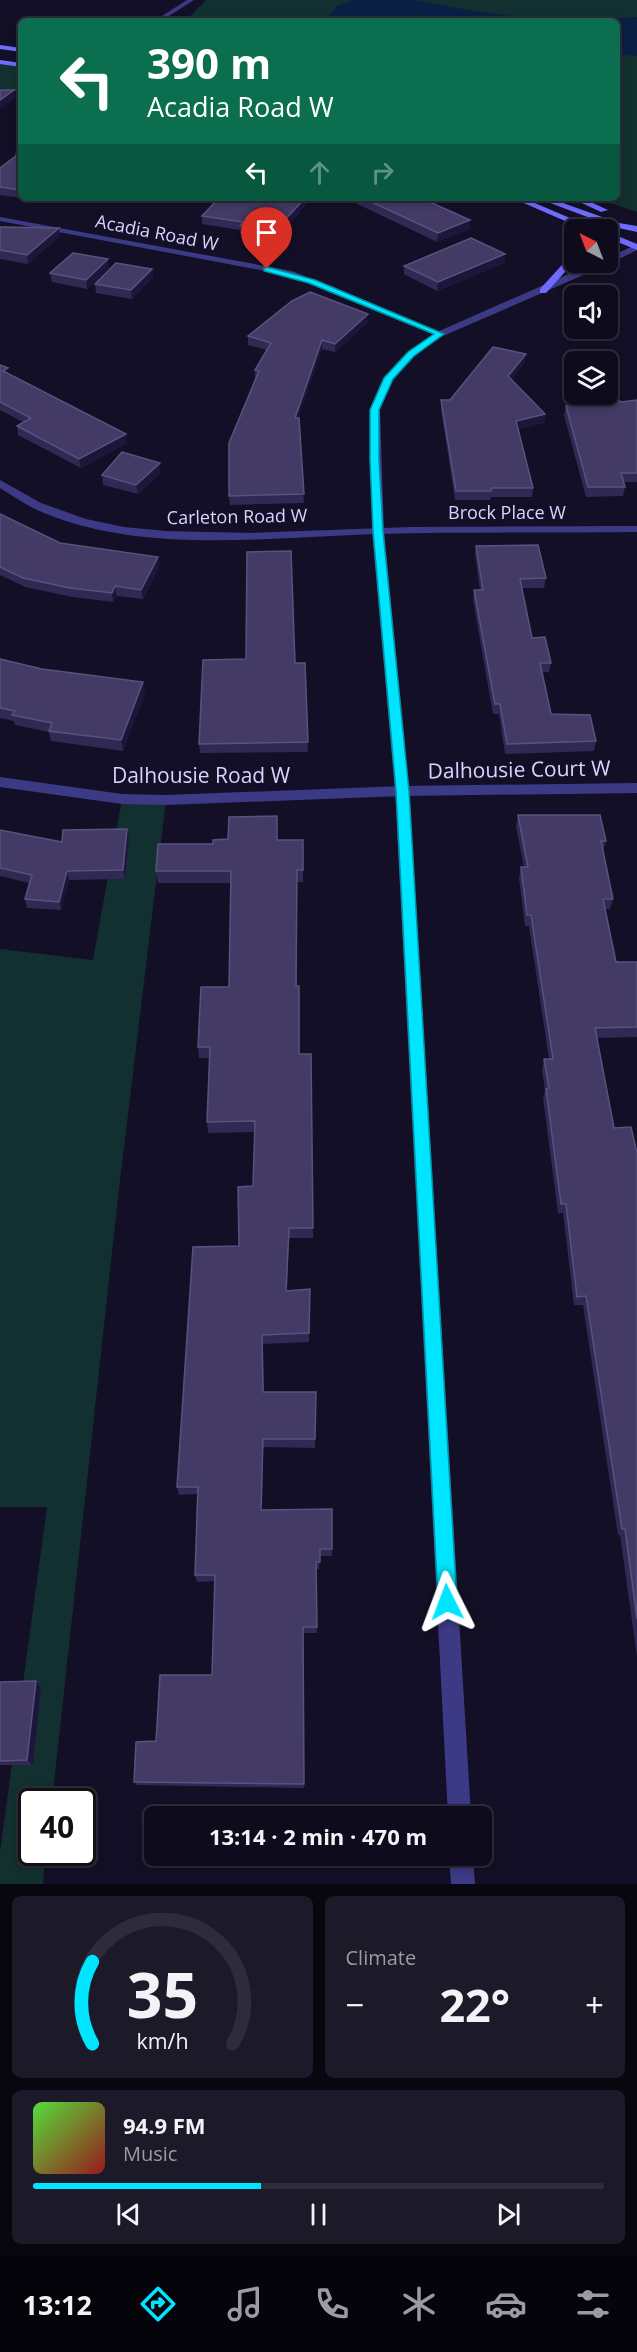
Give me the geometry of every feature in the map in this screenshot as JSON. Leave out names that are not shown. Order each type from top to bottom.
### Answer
[{"type":"main road","points":[[0,47],[18,49]]},
{"type":"main road","points":[[0,56],[18,59]]},
{"type":"main road","points":[[0,62],[18,65]]},
{"type":"main road","points":[[524,201],[567,219]]},
{"type":"main road","points":[[549,201],[617,225],[637,229]]},
{"type":"main road","points":[[582,201],[637,223]]},
{"type":"main road","points":[[531,204],[564,226]]},
{"type":"main road","points":[[618,239],[637,247]]},
{"type":"main road","points":[[543,291],[564,268]]},
{"type":"street","points":[[187,12],[189,2]]},
{"type":"street","points":[[161,18],[189,2]]},
{"type":"street","name":"Acadia Road W","points":[[0,219],[289,273],[440,334]]},
{"type":"street","points":[[618,256],[637,247]]},
{"type":"street","points":[[458,1806],[402,791],[378,531],[375,410],[388,378],[411,354],[440,334],[582,273]]},
{"type":"street","name":"Carleton Road W","points":[[0,483],[40,507],[75,520],[125,531],[180,537],[378,531]]},
{"type":"street","name":"Brock Place W","points":[[378,531],[637,528]]},
{"type":"street","name":"Dalhousie Road W","points":[[0,782],[123,799],[288,797],[402,791]]},
{"type":"street","name":"Dalhousie Court W","points":[[402,791],[637,788]]},
{"type":"street","points":[[462,1866],[463,1884]]},
{"type":"green space","points":[[206,0],[637,0],[637,212],[604,201],[620,201],[620,18],[192,18],[191,15]]},
{"type":"green space","points":[[0,62],[18,65],[18,92],[0,89]]},
{"type":"green space","points":[[122,799],[166,800],[119,1189],[53,1788],[18,1788],[18,1866],[45,1866],[43,1884],[0,1884],[0,1852],[47,1507],[0,1507],[0,949],[93,960]]},
{"type":"water","points":[[354,0],[416,0],[473,11],[542,18],[327,18],[337,6]]},
{"type":"water","points":[[637,17],[637,56],[620,54],[620,18]]},
{"type":"building","points":[[0,90],[14,90],[0,100]]},
{"type":"building","points":[[18,152],[18,190],[0,187],[0,168]]},
{"type":"building","points":[[216,201],[302,201],[275,231],[240,226],[243,222],[202,216]]},
{"type":"building","points":[[369,201],[428,201],[470,220],[438,233]]},
{"type":"building","points":[[0,227],[59,228],[27,255],[0,250]]},
{"type":"building","points":[[471,238],[505,254],[438,282],[404,266]]},
{"type":"building","points":[[73,253],[108,259],[86,280],[50,273]]},
{"type":"building","points":[[116,263],[152,269],[131,290],[95,284]]},
{"type":"building","points":[[310,292],[368,314],[335,344],[322,340],[295,418],[299,418],[304,494],[229,496],[229,443],[259,371],[255,370],[271,343],[248,336],[292,301]]},
{"type":"building","points":[[493,347],[526,354],[508,376],[545,414],[516,421],[533,488],[456,491],[441,400],[450,400]]},
{"type":"building","points":[[0,365],[8,368],[3,371],[126,434],[79,459],[17,426],[31,418],[0,402]]},
{"type":"building","points":[[618,400],[621,402],[637,400],[637,473],[621,473],[625,487],[588,487],[566,406],[618,405]]},
{"type":"building","points":[[122,452],[160,463],[136,485],[102,475]]},
{"type":"building","points":[[0,514],[60,543],[158,557],[141,590],[115,586],[112,593],[70,588],[23,578],[0,567]]},
{"type":"building","points":[[538,545],[546,578],[520,579],[532,638],[545,637],[551,663],[540,663],[551,714],[590,715],[596,741],[507,744],[500,704],[495,704],[474,590],[483,590],[476,546]]},
{"type":"building","points":[[291,551],[295,663],[305,663],[308,742],[199,744],[203,660],[246,659],[247,552]]},
{"type":"building","points":[[0,659],[42,669],[143,682],[121,740],[49,731],[52,723],[12,715],[15,711],[0,708]]},
{"type":"building","points":[[518,815],[600,815],[606,841],[601,841],[613,899],[603,899],[616,962],[637,962],[637,1027],[595,1028],[614,1128],[631,1127],[637,1153],[637,1619],[625,1529],[622,1529],[586,1296],[577,1297],[566,1204],[561,1204],[544,1059],[553,1059],[531,915],[527,915],[521,867],[528,867]]},
{"type":"building","points":[[277,816],[277,840],[303,840],[303,870],[297,870],[296,986],[299,986],[299,1054],[311,1054],[313,1228],[289,1228],[286,1291],[310,1289],[309,1333],[262,1335],[263,1392],[316,1392],[315,1439],[263,1439],[261,1510],[332,1509],[332,1549],[320,1549],[320,1562],[316,1562],[317,1627],[303,1627],[304,1784],[134,1782],[136,1742],[156,1741],[160,1675],[212,1675],[215,1575],[195,1575],[198,1487],[177,1487],[193,1247],[239,1246],[238,1187],[253,1186],[255,1121],[207,1122],[210,1047],[198,1047],[201,987],[229,987],[231,871],[156,871],[158,844],[213,844],[213,840],[228,839],[229,817]]},
{"type":"building","points":[[127,829],[123,870],[67,871],[59,902],[25,899],[32,875],[0,868],[0,830],[62,842],[63,830]]},
{"type":"building","points":[[36,1681],[27,1760],[0,1761],[0,1682]]},
{"type":"route","points":[[267,269],[289,273],[312,281],[440,334],[411,354],[388,378],[375,410],[375,460],[378,531],[402,791],[447,1602]]}]
